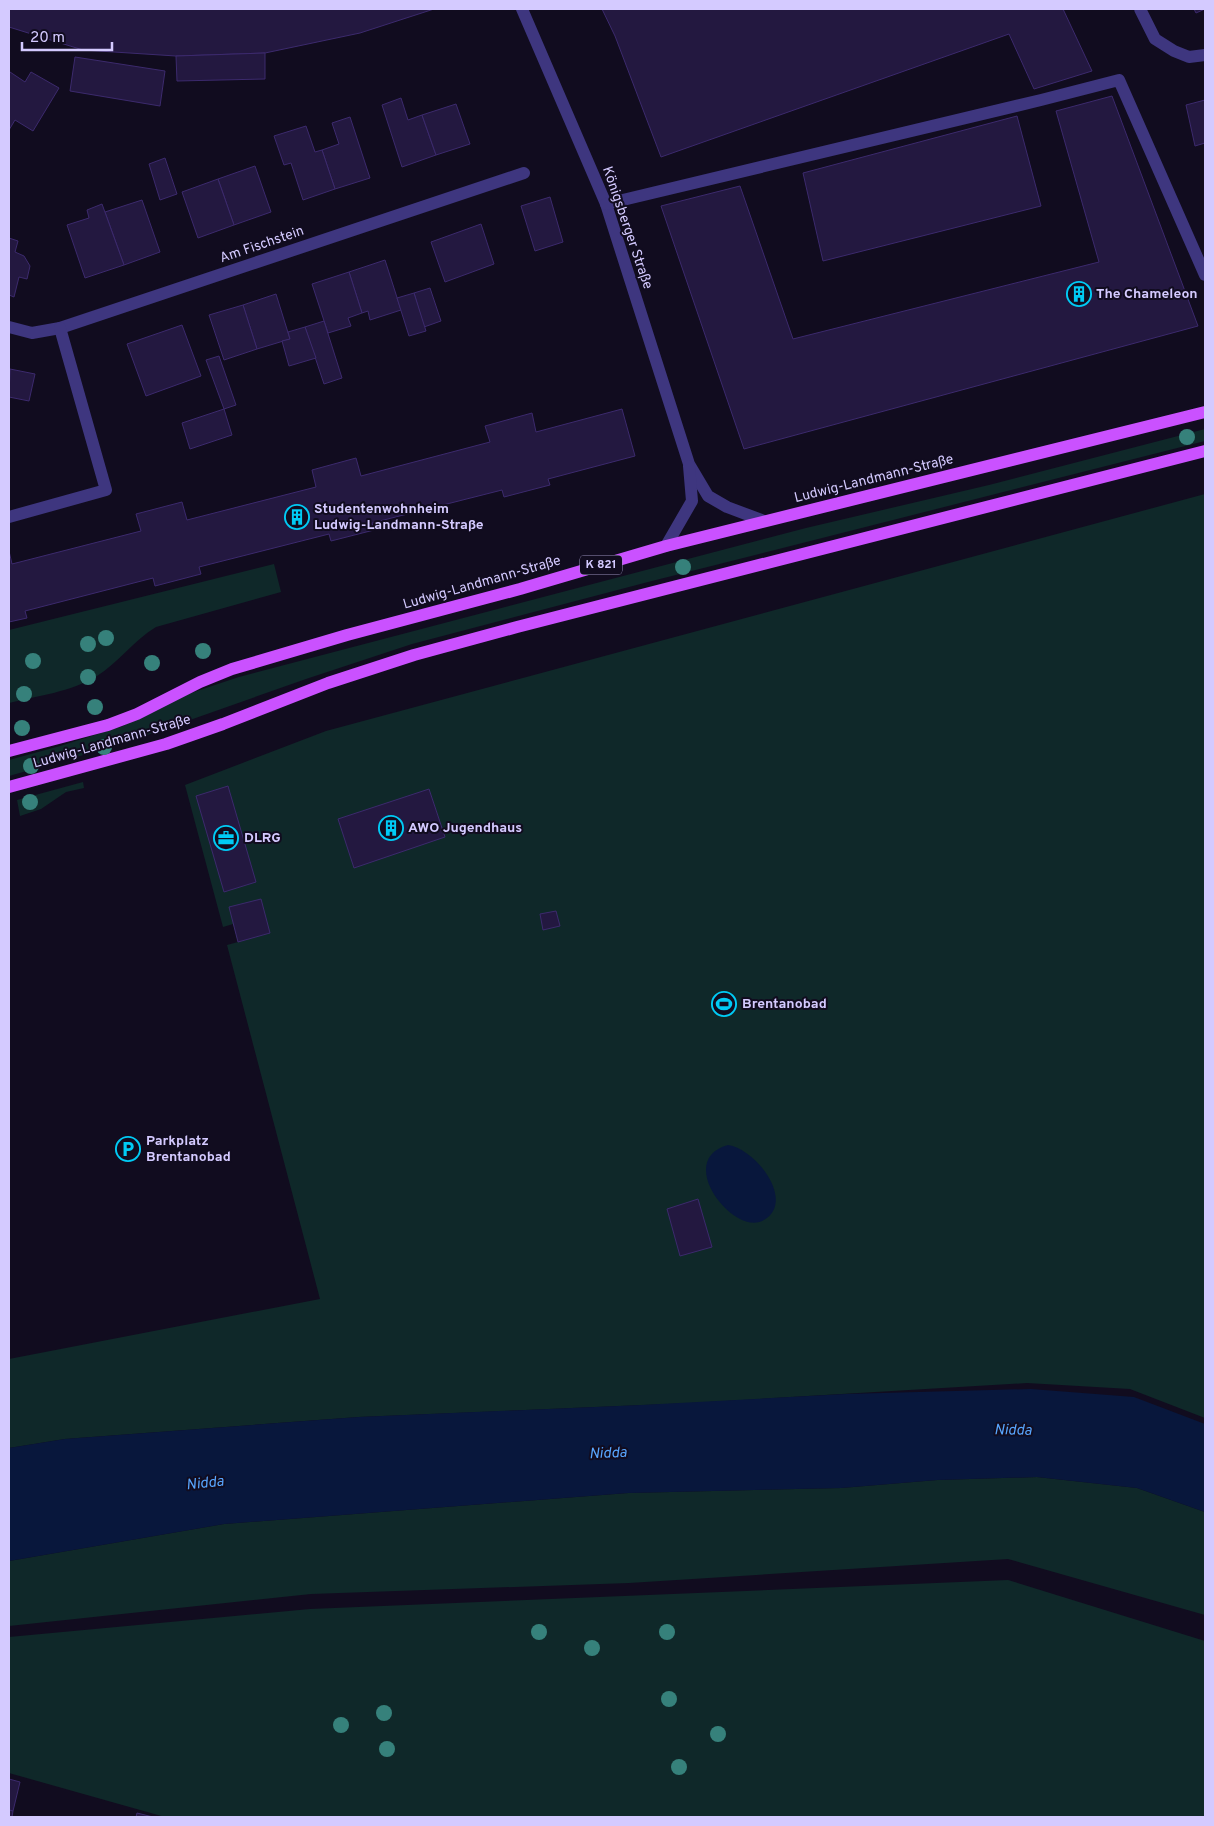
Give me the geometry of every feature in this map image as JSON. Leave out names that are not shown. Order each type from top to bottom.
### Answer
[{"type":"main road","name":"Ludwig-Landmann-Straße","points":[[9,751],[108,725],[137,714],[200,682],[232,669],[666,546],[1205,412]]},
{"type":"main road","name":"Ludwig-Landmann-Straße","points":[[9,787],[166,744],[328,683],[414,655],[516,627],[1205,451]]},
{"type":"street","name":"Königsberger Straße","points":[[522,9],[606,204],[689,464],[692,500],[666,546]]},
{"type":"street","points":[[1140,9],[1155,39],[1174,51],[1189,57],[1205,55]]},
{"type":"street","points":[[606,204],[1031,103],[1119,80],[1205,275]]},
{"type":"street","name":"Am Fischstein","points":[[9,328],[32,333],[60,328],[524,173]]},
{"type":"street","points":[[9,517],[106,490],[60,328]]},
{"type":"street","name":"Königsberger Straße","points":[[689,464],[708,496],[764,521]]},
{"type":"green space","points":[[1205,429],[1205,441],[648,582],[412,644],[119,745],[9,776],[9,760],[123,726],[179,697],[239,677],[806,528],[989,485]]},
{"type":"green space","name":"Brentanobad","points":[[1205,494],[1205,1418],[1130,1389],[1027,1383],[692,1403],[359,1417],[65,1439],[9,1448],[9,1359],[320,1299],[227,945],[238,942],[233,924],[223,927],[185,785],[326,731]]},
{"type":"green space","points":[[274,564],[281,592],[156,627],[97,676],[76,686],[54,693],[9,703],[9,630]]},
{"type":"green space","points":[[83,782],[84,788],[66,792],[41,809],[20,816],[17,800]]},
{"type":"green space","points":[[1037,1477],[1137,1488],[1205,1512],[1205,1615],[1008,1559],[629,1583],[311,1594],[9,1626],[9,1561],[224,1524],[628,1493],[841,1488],[937,1480]]},
{"type":"green space","points":[[1008,1580],[1205,1641],[1205,1817],[165,1817],[9,1773],[9,1637],[310,1609]]},
{"type":"water","points":[[728,1145],[739,1149],[760,1165],[774,1189],[776,1201],[773,1211],[764,1220],[752,1223],[738,1218],[725,1208],[714,1195],[708,1180],[706,1166],[713,1153]]},
{"type":"water","name":"Nidda","points":[[1031,1389],[1134,1397],[1205,1424],[1205,1512],[1137,1488],[1037,1477],[937,1480],[841,1488],[628,1493],[224,1524],[9,1561],[9,1448],[65,1439],[359,1417],[846,1394]]},
{"type":"building","points":[[9,9],[434,9],[360,33],[265,53],[176,56],[83,50],[9,27]]},
{"type":"building","points":[[602,9],[1063,9],[1092,71],[1034,89],[1009,34],[661,157],[615,36]]},
{"type":"building","points":[[1194,9],[1205,9],[1196,13]]},
{"type":"building","points":[[265,53],[265,79],[177,81],[176,56]]},
{"type":"building","points":[[75,57],[165,71],[160,106],[70,91]]},
{"type":"building","points":[[10,72],[25,82],[31,72],[59,88],[33,131],[15,120],[9,130]]},
{"type":"building","name":"The Chameleon","points":[[1112,96],[1198,326],[744,449],[661,206],[740,186],[793,339],[1099,262],[1056,111]]},
{"type":"building","points":[[401,98],[408,120],[422,115],[436,155],[402,167],[382,105]]},
{"type":"building","points":[[1205,100],[1205,143],[1195,146],[1186,105]]},
{"type":"building","points":[[456,104],[470,144],[436,155],[422,115]]},
{"type":"building","points":[[1017,116],[1041,206],[823,261],[803,173]]},
{"type":"building","points":[[350,117],[370,178],[335,189],[322,150],[339,144],[332,123]]},
{"type":"building","points":[[306,126],[315,152],[322,150],[335,189],[303,200],[291,163],[284,165],[274,136]]},
{"type":"building","points":[[165,158],[177,194],[160,200],[149,164]]},
{"type":"building","points":[[255,166],[271,212],[234,225],[218,179]]},
{"type":"building","points":[[218,179],[234,225],[198,238],[182,192]]},
{"type":"building","points":[[550,197],[563,242],[535,251],[521,206]]},
{"type":"building","points":[[142,200],[160,252],[124,265],[105,212]]},
{"type":"building","points":[[102,204],[124,265],[85,278],[67,225],[89,218],[87,210]]},
{"type":"building","points":[[481,224],[494,264],[445,282],[431,242]]},
{"type":"building","points":[[9,238],[18,241],[15,252],[24,256],[30,266],[27,279],[19,277],[14,297],[9,295]]},
{"type":"building","points":[[385,260],[401,310],[370,320],[368,311],[362,313],[349,272]]},
{"type":"building","points":[[349,272],[362,313],[348,318],[351,326],[328,333],[312,284]]},
{"type":"building","points":[[430,288],[441,321],[424,327],[414,293]]},
{"type":"building","points":[[414,293],[426,331],[409,336],[397,298]]},
{"type":"building","points":[[276,294],[290,339],[257,349],[243,305]]},
{"type":"building","points":[[243,305],[257,349],[224,360],[209,315]]},
{"type":"building","points":[[324,321],[342,378],[324,384],[305,327]]},
{"type":"building","points":[[182,325],[201,376],[146,396],[127,344]]},
{"type":"building","points":[[305,327],[316,358],[289,366],[282,341],[290,339],[288,332]]},
{"type":"building","points":[[219,356],[236,405],[224,409],[206,360]]},
{"type":"building","points":[[10,369],[35,374],[29,401],[9,397]]},
{"type":"building","points":[[224,409],[232,435],[190,449],[182,423]]},
{"type":"building","name":"Studentenwohnheim Ludwig-Landmann-Straße","points":[[622,409],[635,456],[548,479],[550,485],[504,497],[502,490],[372,523],[374,530],[331,541],[329,534],[199,567],[201,574],[155,586],[153,578],[25,611],[27,618],[9,622],[9,551],[12,564],[141,531],[136,514],[182,502],[187,520],[316,487],[312,470],[356,458],[361,476],[490,442],[485,426],[532,413],[536,432]]},
{"type":"building","points":[[228,786],[256,882],[224,892],[196,796]]},
{"type":"building","name":"AWO Jugendhaus","points":[[429,789],[445,837],[354,868],[338,819]]},
{"type":"building","points":[[261,899],[270,933],[238,942],[229,907]]},
{"type":"building","points":[[556,911],[560,926],[543,930],[540,914]]},
{"type":"building","points":[[698,1199],[712,1247],[680,1256],[667,1209]]},
{"type":"building","points":[[9,1779],[20,1782],[13,1811],[9,1810]]},
{"type":"building","points":[[9,1810],[13,1811],[12,1817],[9,1817]]},
{"type":"building","points":[[137,1813],[153,1817],[136,1817]]},
{"type":"place","name":"The Chameleon","points":[[1079,294]]},
{"type":"place","name":"Studentenwohnheim Ludwig-Landmann-Straße","points":[[297,517]]},
{"type":"place","name":"AWO Jugendhaus","points":[[391,828]]},
{"type":"place","name":"DLRG","points":[[226,838]]},
{"type":"place","name":"Brentanobad","points":[[724,1004]]},
{"type":"place","name":"Parkplatz Brentanobad","points":[[128,1149]]}]
